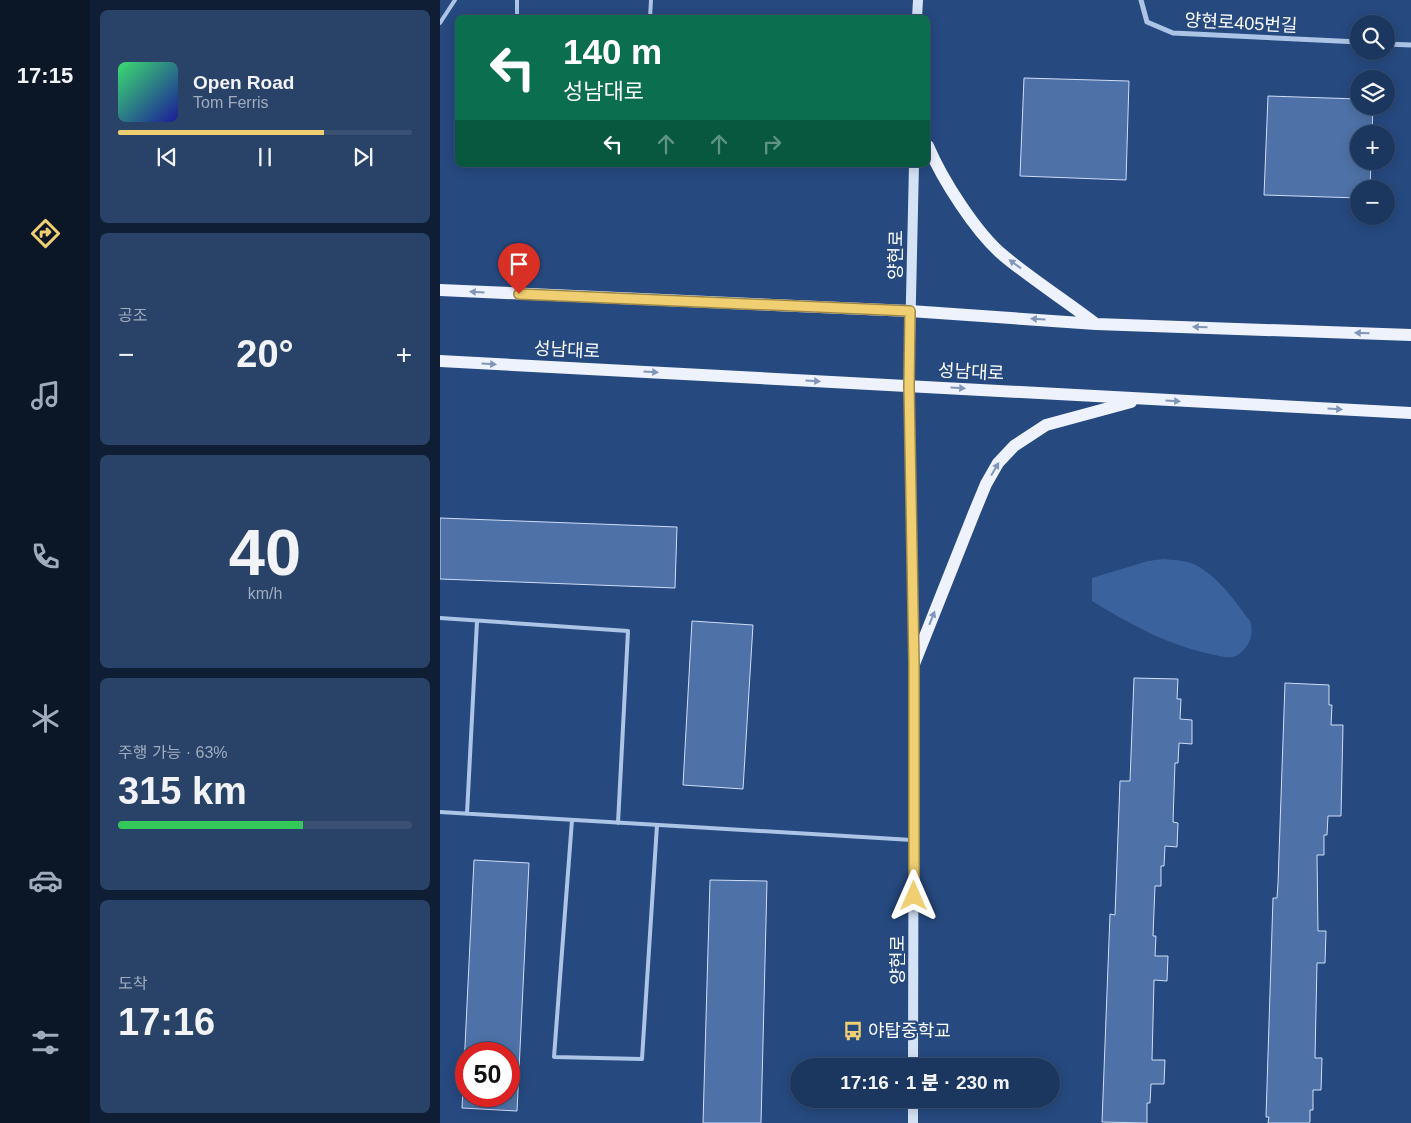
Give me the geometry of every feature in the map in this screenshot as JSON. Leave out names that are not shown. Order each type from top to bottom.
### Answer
[{"type":"main road","points":[[918,0],[918,15]]},
{"type":"main road","points":[[930,151],[952,192],[980,230],[1002,255],[1096,324]]},
{"type":"main road","name":"양현로","points":[[913,1058],[914,664],[909,386],[914,167]]},
{"type":"main road","points":[[440,290],[910,311],[1096,324],[1411,335]]},
{"type":"main road","name":"성남대로","points":[[440,361],[1411,413]]},
{"type":"main road","points":[[914,664],[986,484],[998,463],[1014,446],[1046,424],[1142,399]]},
{"type":"main road","points":[[913,1108],[913,1123]]},
{"type":"street","name":"양현로405번길","points":[[1141,0],[1148,22],[1173,33],[1350,42]]},
{"type":"street","points":[[1395,44],[1411,45]]},
{"type":"lane","points":[[440,23],[455,0]]},
{"type":"lane","points":[[516,15],[517,0]]},
{"type":"lane","points":[[650,15],[651,0]]},
{"type":"lane","points":[[440,618],[628,631],[618,823]]},
{"type":"lane","points":[[466,814],[477,621]]},
{"type":"lane","points":[[440,812],[915,840]]},
{"type":"lane","points":[[572,820],[554,1057],[642,1059],[657,825]]},
{"type":"shaded area","points":[[1163,559],[1191,563],[1209,574],[1231,596],[1250,621],[1251,627],[1250,641],[1239,654],[1233,657],[1225,657],[1183,646],[1151,634],[1092,601],[1092,578],[1148,561]]},
{"type":"building","points":[[1024,78],[1129,81],[1126,180],[1020,176]]},
{"type":"building","points":[[1268,96],[1350,99],[1350,115],[1373,115],[1372,125],[1350,125],[1350,170],[1371,170],[1370,180],[1350,180],[1350,198],[1264,195]]},
{"type":"building","points":[[440,518],[677,527],[675,588],[440,579]]},
{"type":"building","points":[[692,621],[753,625],[743,789],[683,785]]},
{"type":"building","points":[[1134,678],[1178,679],[1177,699],[1181,699],[1180,719],[1192,720],[1192,744],[1179,743],[1178,763],[1175,763],[1173,822],[1178,823],[1177,847],[1165,846],[1164,866],[1161,866],[1161,886],[1155,886],[1153,936],[1156,936],[1155,956],[1168,956],[1167,981],[1154,980],[1152,1060],[1165,1060],[1164,1084],[1151,1084],[1150,1103],[1147,1103],[1147,1123],[1102,1122],[1110,914],[1115,915],[1120,781],[1130,781]]},
{"type":"building","points":[[1285,683],[1329,685],[1329,705],[1332,705],[1331,725],[1343,725],[1341,816],[1328,816],[1327,835],[1324,835],[1324,855],[1317,855],[1318,931],[1326,931],[1325,963],[1317,963],[1315,1058],[1322,1058],[1321,1090],[1313,1090],[1313,1110],[1310,1110],[1310,1122],[1308,1123],[1268,1123],[1269,1117],[1266,1117],[1273,898],[1277,898],[1278,883]]},
{"type":"building","points":[[474,860],[529,863],[520,1049],[520,1042],[465,1042]]},
{"type":"building","points":[[710,880],[767,881],[761,1123],[703,1123]]},
{"type":"building","points":[[462,1107],[517,1107],[517,1111],[462,1108]]},
{"type":"place","name":"야탑중학교","points":[[853,1031]]},
{"type":"route","points":[[519,294],[910,311],[909,386],[914,664],[914,896]]}]
